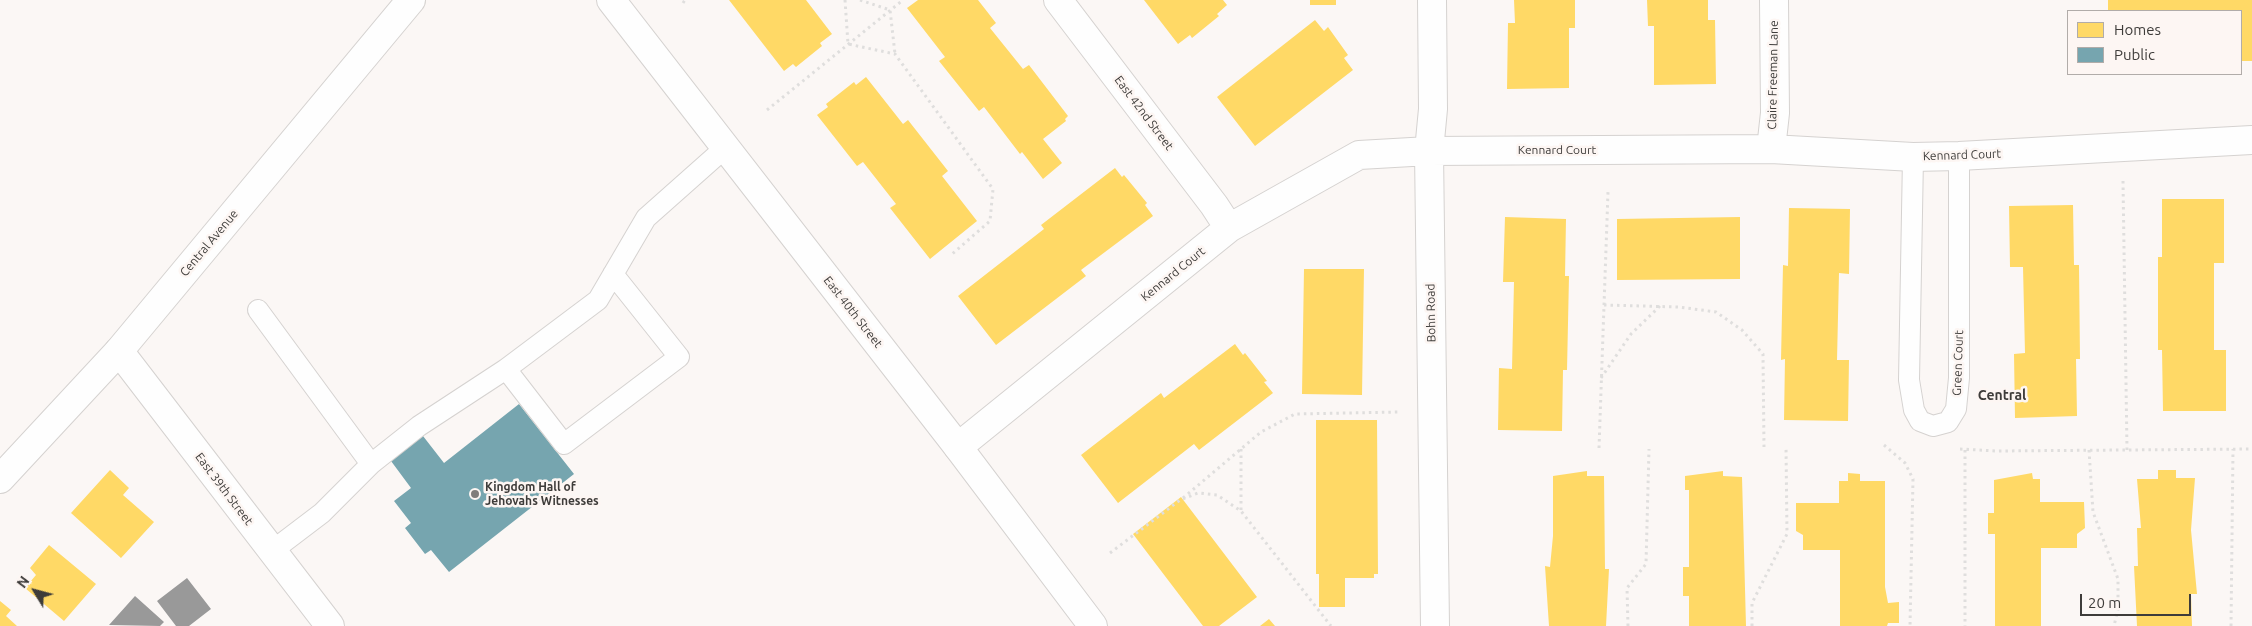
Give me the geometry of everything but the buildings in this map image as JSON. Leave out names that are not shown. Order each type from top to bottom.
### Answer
[{"type":"street","name":"Central Avenue","points":[[1,477],[119,351],[411,0]]},
{"type":"street","name":"East 40th Street","points":[[611,0],[958,446],[1093,626]]},
{"type":"street","name":"East 42nd Street","points":[[1058,0],[1214,205],[1229,228]]},
{"type":"street","name":"Bohn Road","points":[[1432,0],[1433,109],[1429,151],[1435,626]]},
{"type":"street","name":"Claire Freeman Lane","points":[[1771,149],[1775,113],[1774,0]]},
{"type":"street","name":"Kennard Court","points":[[958,446],[1229,228],[1359,155],[1429,151],[1771,149],[1913,157],[2252,140]]},
{"type":"street","name":"East 39th Street","points":[[119,351],[330,626]]},
{"type":"lane","points":[[272,551],[322,513],[371,464],[419,426],[506,369],[598,300],[646,218],[726,148]]},
{"type":"lane","name":"Green Court","points":[[1913,157],[1909,380],[1914,410],[1920,421],[1933,426],[1948,422],[1956,409],[1959,378],[1958,156]]},
{"type":"lane","points":[[506,369],[564,444],[679,357],[613,274]]},
{"type":"lane","points":[[258,310],[371,464]]},
{"type":"path","points":[[845,0],[848,44]]},
{"type":"path","points":[[860,0],[890,10]]},
{"type":"path","points":[[768,110],[903,0]]},
{"type":"path","points":[[890,10],[895,54],[993,189],[990,221],[951,255]]},
{"type":"path","points":[[848,44],[895,54]]},
{"type":"path","points":[[2123,180],[2127,450]]},
{"type":"path","points":[[1599,448],[1608,192]]},
{"type":"path","points":[[1604,305],[1660,306],[1716,312],[1742,330],[1762,354],[1764,447]]},
{"type":"path","points":[[1601,379],[1631,334],[1660,306]]},
{"type":"path","points":[[1110,553],[1180,500],[1261,432],[1294,414],[1400,412]]},
{"type":"path","points":[[1884,444],[1905,463],[1914,479],[1910,626]]},
{"type":"path","points":[[1752,626],[1752,603],[1788,534],[1786,446]]},
{"type":"path","points":[[1241,449],[1241,511]]},
{"type":"path","points":[[1628,626],[1628,588],[1646,564],[1649,449]]},
{"type":"path","points":[[1956,449],[2252,449]]},
{"type":"path","points":[[2231,626],[2233,449]]},
{"type":"path","points":[[1965,450],[1965,626]]},
{"type":"path","points":[[2089,450],[2093,512],[2118,579],[2118,609],[2114,626]]},
{"type":"path","points":[[1180,500],[1198,493],[1217,495],[1241,511],[1331,626]]},
{"type":"place","name":"Kingdom Hall of Jehovahs Witnesses","points":[[475,494]]},
{"type":"district","name":"Central","points":[[2002,395]]}]
